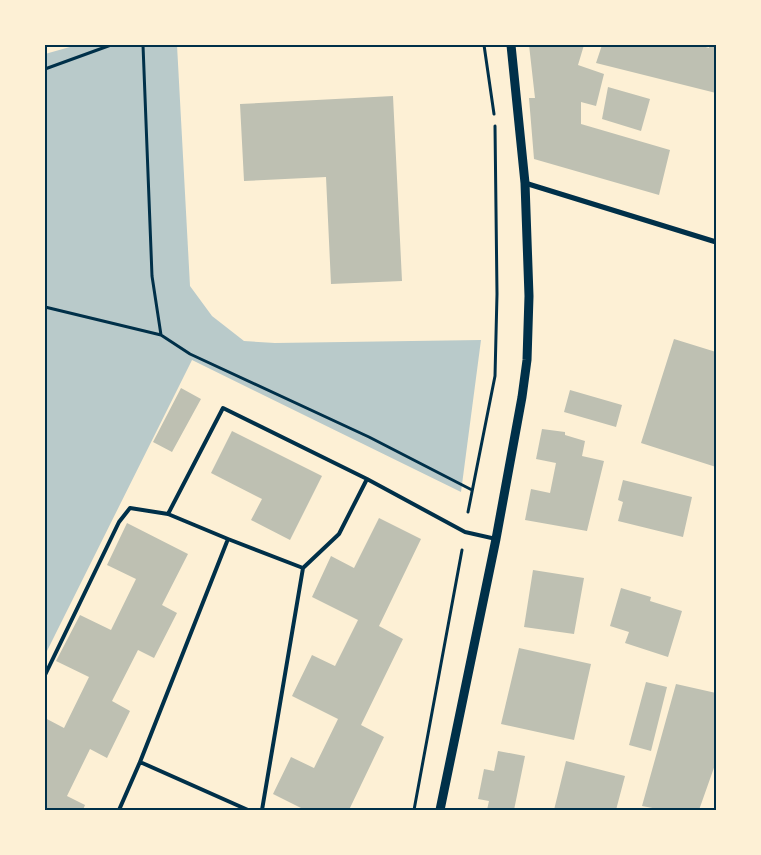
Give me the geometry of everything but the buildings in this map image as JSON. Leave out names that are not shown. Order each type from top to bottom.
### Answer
[{"type":"street","points":[[440,810],[496,539],[522,397],[529,342],[530,296],[525,183],[511,45]]},
{"type":"street","points":[[525,183],[716,242]]},
{"type":"lane","points":[[168,514],[223,408],[367,479],[465,532],[496,539]]},
{"type":"lane","points":[[262,810],[303,568],[339,534],[367,479]]},
{"type":"lane","points":[[45,675],[119,522],[130,508],[168,514],[303,568]]},
{"type":"lane","points":[[119,810],[140,762],[228,539]]},
{"type":"lane","points":[[140,762],[248,810]]},
{"type":"path","points":[[45,69],[111,45]]},
{"type":"path","points":[[144,45],[152,276],[161,335]]},
{"type":"path","points":[[414,810],[472,490],[495,376],[497,294],[495,124],[484,45]]},
{"type":"path","points":[[45,307],[161,335],[190,354],[369,437],[472,490]]},
{"type":"shaded area","points":[[77,45],[177,45],[190,286],[212,316],[244,341],[275,343],[481,340],[461,492],[192,360],[45,655],[45,54]]}]
